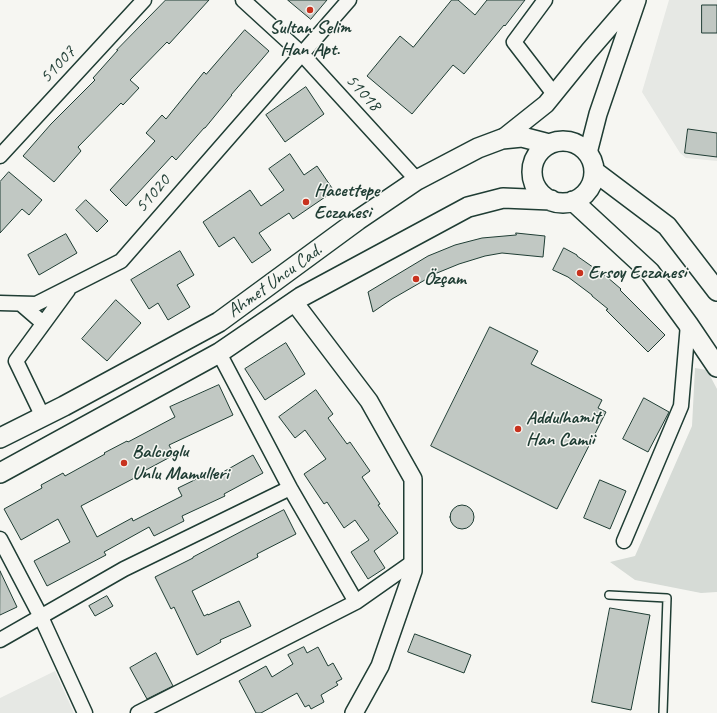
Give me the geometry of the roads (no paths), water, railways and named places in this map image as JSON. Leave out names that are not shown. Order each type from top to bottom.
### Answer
[{"type":"main road","name":"Ahmet Uncu Cad.","points":[[0,438],[43,417],[219,322],[358,220],[417,180],[478,148],[502,139],[522,137],[549,144]]},
{"type":"main road","points":[[567,141],[580,146],[588,153],[592,160],[594,171],[593,181],[588,191],[583,196],[574,201],[561,203],[551,200],[538,191],[532,174],[533,164],[539,152],[549,144],[567,141]]},
{"type":"main road","points":[[594,171],[667,226],[717,291]]},
{"type":"main road","name":"Ahmet Uncu Cad.","points":[[0,473],[219,353],[308,293],[468,207],[503,198],[551,200]]},
{"type":"main road","points":[[574,201],[650,272],[717,367]]},
{"type":"street","name":"51007","points":[[0,156],[144,0]]},
{"type":"street","name":"51018","points":[[243,0],[302,54],[417,180]]},
{"type":"street","name":"51020","points":[[0,303],[36,304],[121,261],[349,0]]},
{"type":"street","points":[[545,0],[514,42],[554,94]]},
{"type":"street","points":[[502,139],[546,104],[588,51],[633,0]]},
{"type":"street","points":[[588,153],[598,114],[637,0]]},
{"type":"street","points":[[43,417],[16,361],[71,286]]},
{"type":"street","points":[[294,302],[369,401],[413,478],[412,571],[380,666],[354,713]]},
{"type":"street","points":[[21,304],[43,324]]},
{"type":"street","points":[[624,541],[681,406],[688,324]]},
{"type":"street","points":[[219,353],[290,488],[356,602]]},
{"type":"street","points":[[0,640],[124,569],[290,488]]},
{"type":"street","points":[[0,539],[41,617],[85,713]]},
{"type":"street","points":[[138,713],[356,602],[413,562]]},
{"type":"lane","points":[[609,595],[667,598],[663,713]]},
{"type":"place","name":"Sultan Selim Han Apt.","points":[[310,10]]},
{"type":"place","name":"Hacettepe Eczanesi","points":[[306,202]]},
{"type":"place","name":"Ersoy Eczanesi","points":[[580,273]]},
{"type":"place","name":"Özçam","points":[[416,279]]},
{"type":"place","name":"Addulhamit Han Camii","points":[[518,429]]},
{"type":"place","name":"Balcıoglu Unlu Mamulleri","points":[[124,463]]}]
